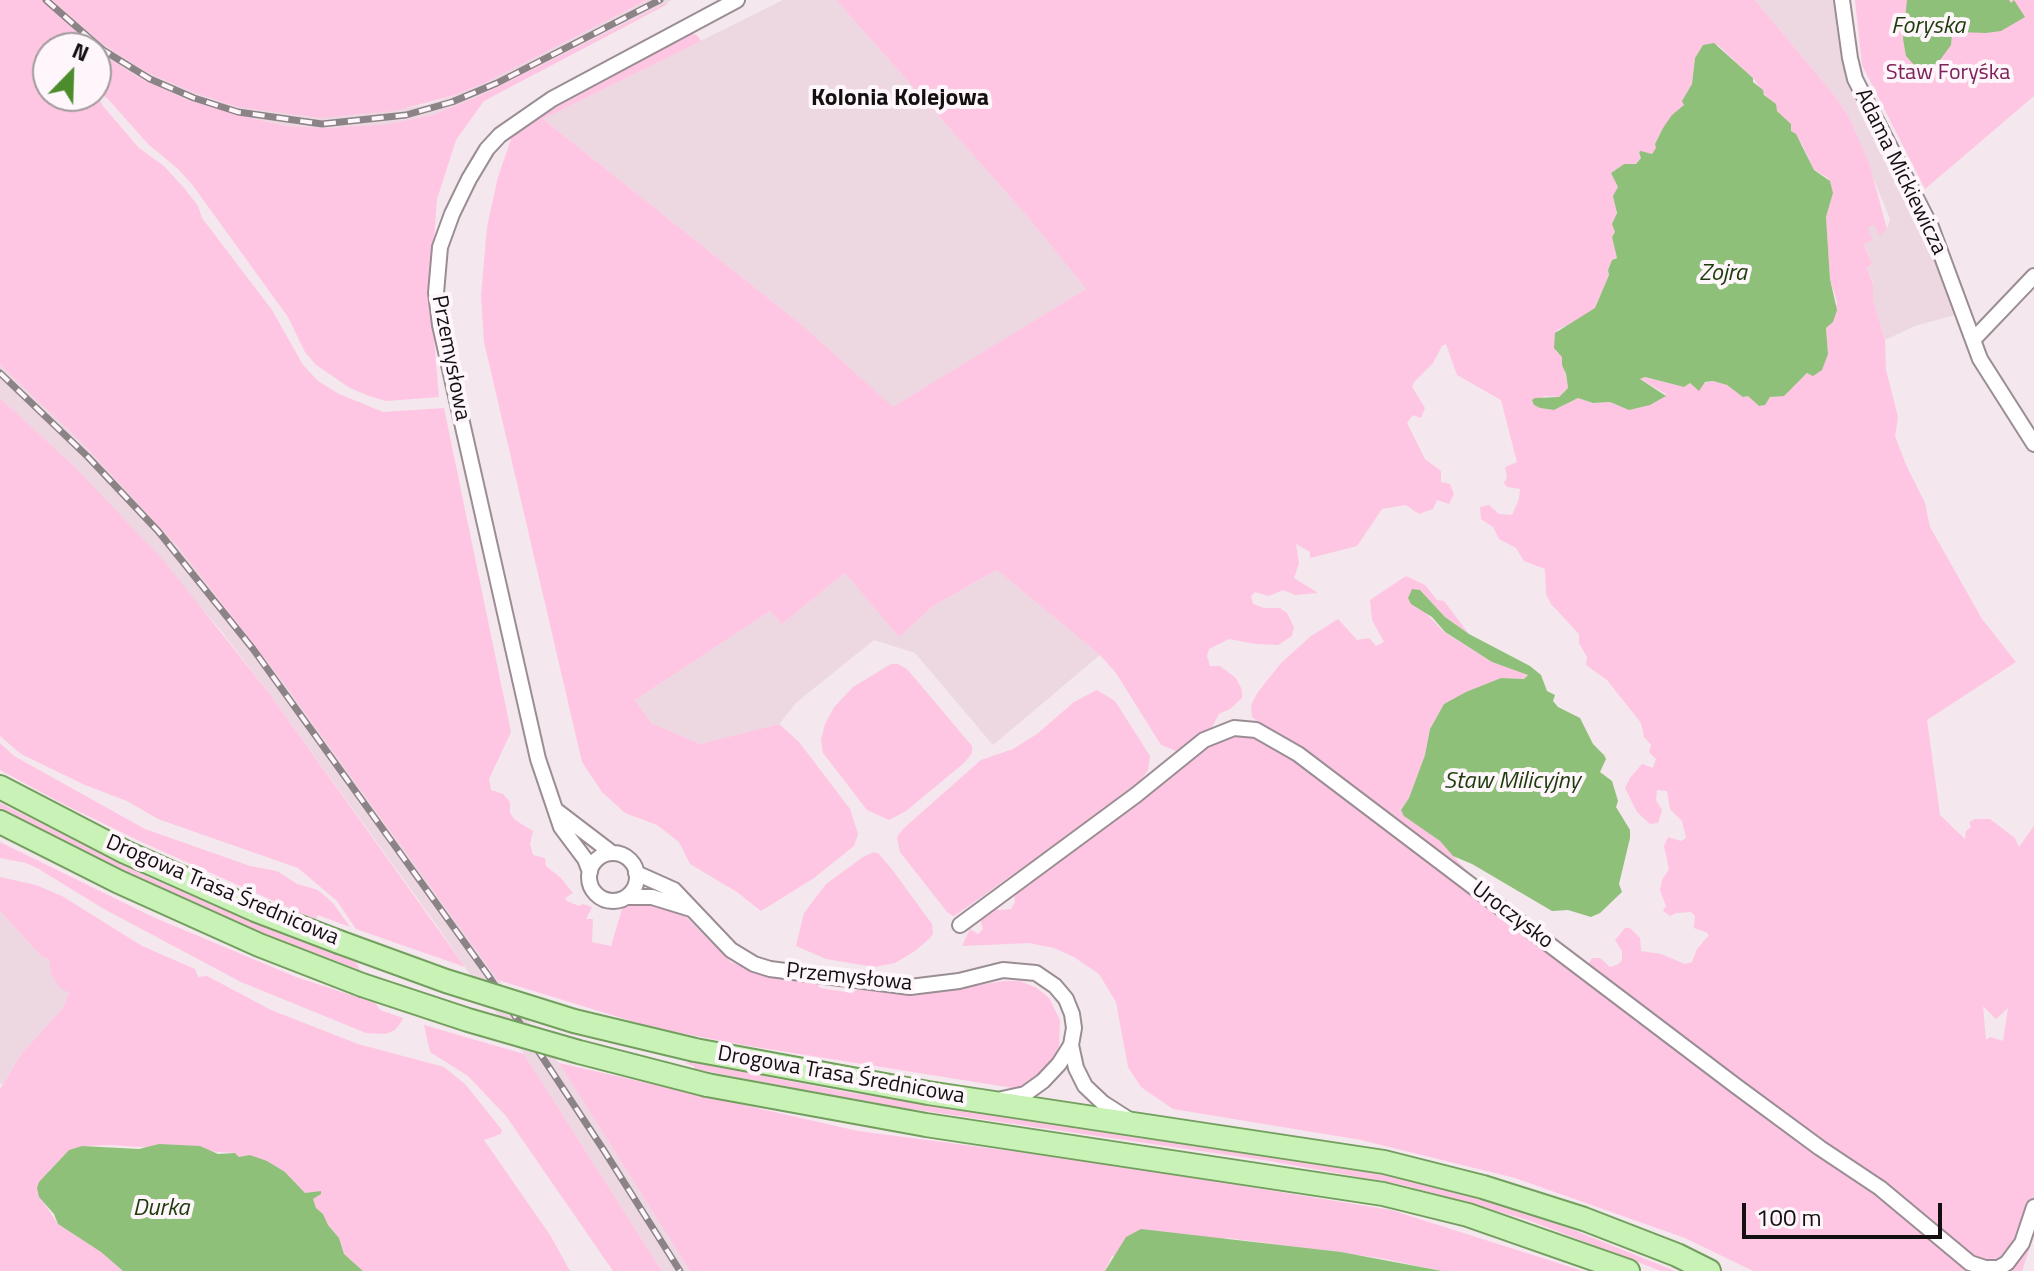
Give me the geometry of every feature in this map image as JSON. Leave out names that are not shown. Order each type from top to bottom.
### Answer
[{"type":"main road","name":"Drogowa Trasa Średnicowa","points":[[0,787],[125,852],[255,910],[446,981],[574,1021],[695,1050],[990,1102],[1398,1165],[1483,1187],[1584,1219],[1677,1255],[1709,1271]]},
{"type":"main road","name":"Drogowa Trasa Średnicowa","points":[[0,822],[119,882],[259,945],[362,985],[579,1052],[707,1085],[926,1125],[1383,1194],[1468,1215],[1628,1271]]},
{"type":"street","name":"Przemysłowa","points":[[590,872],[585,859],[561,827],[538,759],[440,325],[436,293],[440,247],[469,179],[487,149],[500,135],[552,99],[737,0]]},
{"type":"street","name":"Adama Mickiewicza","points":[[1842,0],[1855,79],[1931,227],[1973,340],[1996,386],[2034,444]]},
{"type":"street","points":[[1973,340],[2034,276]]},
{"type":"street","name":"Uroczysko","points":[[960,925],[1136,795],[1204,740],[1234,728],[1256,730],[1298,754],[1748,1095],[1880,1188],[1970,1263],[1985,1268],[1998,1268],[2007,1263],[2022,1243],[2034,1207]]},
{"type":"street","points":[[557,811],[612,853],[628,859],[636,873],[635,886],[627,897],[613,901],[600,898],[591,887],[590,872],[598,859],[612,853]]},
{"type":"street","name":"Przemysłowa","points":[[636,873],[674,890],[731,950],[754,964],[770,969],[910,987],[959,981],[1003,970],[1036,973],[1055,986],[1066,999],[1072,1014],[1074,1028],[1071,1045],[1076,1068],[1085,1086],[1103,1103],[1135,1123]]},
{"type":"street","name":"Przemysłowa","points":[[627,897],[652,897],[691,909]]},
{"type":"street","points":[[990,1102],[1025,1094],[1059,1064],[1071,1045]]},
{"type":"shaded area","points":[[42,0],[52,0],[88,32],[76,32]]},
{"type":"shaded area","points":[[647,0],[672,0],[477,97],[432,115],[388,124],[328,128],[287,126],[185,99],[138,77],[112,60],[112,50],[146,72],[237,107],[358,115],[426,105],[455,95],[485,83]]},
{"type":"shaded area","points":[[783,0],[836,0],[1027,216],[1086,289],[893,408],[802,325],[543,119]]},
{"type":"shaded area","points":[[1755,0],[1837,0],[1845,61],[1854,92],[1912,203],[1955,315],[1915,326],[1885,340],[1867,268],[1872,264],[1864,243],[1867,228],[1874,225],[1887,229],[1890,219],[1848,115]]},
{"type":"shaded area","points":[[0,365],[83,444],[178,547],[279,677],[559,1063],[690,1271],[662,1271],[524,1054],[438,927],[269,693],[219,628],[73,465],[0,398]]},
{"type":"shaded area","points":[[997,570],[1100,655],[993,745],[915,653],[874,640],[797,702],[779,724],[700,744],[651,723],[635,700],[770,611],[782,624],[845,573],[899,636],[933,606]]},
{"type":"shaded area","points":[[0,911],[42,957],[49,959],[51,974],[69,993],[62,1009],[22,1053],[3,1084],[0,1084]]},
{"type":"green space","points":[[0,0],[42,0],[76,32],[32,32],[32,112],[108,112],[139,148],[164,166],[185,189],[198,206],[202,218],[272,310],[303,365],[318,381],[339,394],[383,412],[444,408],[511,732],[489,779],[491,790],[503,794],[510,802],[510,813],[515,820],[533,831],[530,844],[533,855],[545,858],[546,866],[573,893],[565,898],[567,901],[592,907],[586,919],[593,919],[592,942],[611,946],[622,909],[641,901],[686,917],[731,962],[768,976],[815,981],[820,988],[852,993],[860,988],[895,993],[931,993],[1020,981],[1037,988],[1049,998],[1060,1020],[1059,1046],[1049,1069],[1023,1087],[1013,1088],[743,1045],[654,1028],[498,980],[279,677],[178,547],[83,444],[0,365]]},
{"type":"green space","points":[[52,0],[647,0],[485,83],[455,95],[394,111],[322,118],[237,107],[192,92],[146,72],[112,50],[112,32],[88,32]]},
{"type":"green space","points":[[836,0],[1755,0],[1848,115],[1869,163],[1887,229],[1880,236],[1874,225],[1868,228],[1872,240],[1864,244],[1872,264],[1867,268],[1885,340],[1886,370],[1898,417],[1895,436],[1925,503],[1930,527],[1982,619],[2016,662],[1927,720],[1940,815],[1965,839],[1966,831],[1971,827],[1969,822],[1990,819],[2015,838],[2019,847],[2034,826],[2034,1235],[2022,1271],[1753,1271],[1685,1238],[1515,1178],[1361,1140],[1173,1109],[1141,1087],[1128,1067],[1116,1002],[1099,974],[1054,948],[1029,943],[962,946],[970,929],[978,934],[983,929],[981,921],[984,913],[992,908],[1011,909],[1015,902],[1014,892],[1213,743],[1225,736],[1255,736],[1283,750],[1693,1046],[1588,965],[1592,958],[1600,958],[1610,967],[1619,964],[1622,951],[1615,940],[1625,928],[1630,928],[1640,938],[1641,951],[1661,954],[1685,964],[1692,962],[1697,949],[1709,935],[1694,928],[1695,916],[1691,912],[1670,916],[1663,911],[1666,906],[1660,890],[1669,869],[1664,846],[1668,837],[1681,841],[1686,838],[1682,821],[1670,809],[1667,791],[1657,790],[1656,800],[1662,810],[1658,823],[1650,824],[1637,812],[1625,788],[1642,764],[1653,768],[1656,759],[1649,752],[1651,745],[1644,737],[1641,723],[1607,680],[1586,665],[1587,657],[1579,643],[1579,634],[1551,604],[1546,594],[1545,569],[1524,561],[1516,548],[1499,539],[1493,527],[1481,519],[1480,507],[1489,505],[1499,514],[1512,515],[1520,489],[1507,487],[1504,483],[1507,478],[1505,467],[1517,462],[1501,400],[1457,375],[1446,344],[1414,382],[1412,387],[1425,408],[1421,418],[1413,415],[1407,423],[1425,459],[1441,471],[1441,482],[1450,484],[1454,494],[1449,504],[1437,500],[1433,509],[1419,514],[1406,505],[1382,509],[1357,546],[1310,558],[1310,552],[1296,544],[1299,563],[1294,578],[1318,593],[1295,595],[1283,590],[1269,596],[1255,592],[1251,596],[1253,604],[1280,608],[1287,613],[1294,627],[1292,636],[1278,645],[1229,639],[1209,649],[1207,656],[1210,666],[1220,666],[1236,678],[1242,698],[1219,714],[1212,727],[1185,748],[1176,751],[1161,745],[1116,673],[1100,655],[997,570],[933,606],[899,637],[845,573],[782,624],[770,611],[635,700],[651,723],[700,744],[779,724],[799,742],[850,809],[858,834],[854,846],[814,878],[761,911],[737,892],[690,864],[679,842],[657,825],[625,813],[602,792],[582,762],[484,342],[481,296],[487,227],[498,177],[512,136],[542,115],[691,33],[697,35],[701,41],[543,119],[802,325],[893,407],[1086,289],[1027,216]],"holes":[[[1704,45],[1718,45],[1753,78],[1777,111],[1791,124],[1791,131],[1802,144],[1814,170],[1828,178],[1833,193],[1826,217],[1830,279],[1837,302],[1833,321],[1826,328],[1828,354],[1784,395],[1770,397],[1759,406],[1748,395],[1713,381],[1695,385],[1690,383],[1684,387],[1645,377],[1640,379],[1666,394],[1658,401],[1618,406],[1578,398],[1554,410],[1540,408],[1534,405],[1544,396],[1559,397],[1568,388],[1557,330],[1583,318],[1595,308],[1609,275],[1608,269],[1617,257],[1612,237],[1618,187],[1611,173],[1624,164],[1636,164],[1641,158],[1639,152],[1652,154],[1657,148],[1655,144],[1663,128],[1684,105],[1692,84],[1695,58]],[[1983,1006],[1996,1019],[2008,1008],[2003,1041],[1990,1037],[1986,1040]]]},
{"type":"green space","name":"Staw Foryśka","points":[[1855,0],[2034,0],[2034,96],[1925,189],[1862,65]]},
{"type":"green space","points":[[668,2],[484,101],[456,140],[437,199],[430,293],[439,397],[386,401],[350,388],[316,365],[305,352],[288,317],[191,183],[148,144],[112,104],[112,60],[138,77],[185,99],[287,126],[328,128],[388,124],[432,115],[477,97]]},
{"type":"green space","points":[[0,398],[73,465],[164,561],[269,693],[465,967],[356,929],[337,901],[298,868],[158,819],[127,801],[21,754],[0,736]]},
{"type":"green space","points":[[1406,576],[1425,585],[1437,600],[1444,601],[1469,634],[1445,617],[1420,590],[1423,610],[1444,632],[1492,662],[1528,674],[1524,679],[1501,678],[1444,704],[1430,729],[1425,755],[1409,798],[1401,810],[1440,841],[1474,879],[1252,717],[1251,705],[1281,663],[1311,636],[1338,619],[1357,640],[1369,638],[1376,646],[1384,642],[1372,620],[1370,600]]},
{"type":"green space","points":[[891,664],[907,669],[972,746],[972,753],[906,811],[889,820],[867,810],[823,753],[821,740],[834,707],[853,687]]},
{"type":"green space","points":[[1097,690],[1115,701],[1150,756],[1148,770],[1142,779],[1066,837],[953,916],[900,852],[897,837],[981,760],[1013,749],[1037,734],[1074,702]]},
{"type":"green space","points":[[0,743],[14,756],[145,829],[250,866],[277,871],[297,884],[318,890],[333,903],[350,927],[318,915],[316,919],[305,915],[65,805],[0,770]]},
{"type":"green space","points":[[0,803],[148,877],[356,962],[360,970],[249,928],[145,882],[0,810]]},
{"type":"green space","points":[[0,842],[153,917],[296,977],[375,1003],[380,1010],[403,1018],[402,1021],[395,1030],[386,1034],[366,1033],[241,982],[104,909],[37,868],[0,858]]},
{"type":"green space","points":[[874,852],[891,868],[932,924],[933,934],[930,938],[895,963],[874,967],[826,959],[796,946],[804,913],[826,884]]},
{"type":"green space","points":[[0,877],[36,885],[62,896],[142,946],[195,969],[198,977],[207,976],[271,1010],[358,1044],[444,1067],[465,1084],[502,1130],[501,1134],[484,1140],[550,1235],[570,1271],[363,1271],[344,1254],[339,1238],[316,1208],[313,1199],[321,1194],[305,1193],[285,1172],[235,1153],[110,1145],[69,1150],[49,1171],[40,1197],[58,1224],[101,1252],[123,1271],[0,1271],[0,1089],[22,1053],[62,1009],[69,993],[59,987],[51,974],[49,959],[42,957],[0,911]]},
{"type":"green space","points":[[424,1025],[524,1054],[662,1271],[613,1271],[506,1116],[468,1076],[430,1052]]},
{"type":"green space","points":[[559,1063],[858,1131],[1095,1162],[1391,1210],[1583,1271],[1442,1271],[1380,1258],[1228,1238],[1112,1256],[1105,1271],[690,1271]]},
{"type":"green space","points":[[685,1063],[846,1092],[1314,1161],[1404,1179],[1490,1202],[1571,1229],[1675,1271],[1661,1271],[1528,1220],[1403,1185],[1270,1161],[883,1105],[695,1069]]},
{"type":"water","name":"Foryska","points":[[1907,0],[2009,0],[2011,3],[2014,0],[2025,17],[2001,31],[1986,33],[1958,32],[1960,20],[1954,20],[1956,32],[1952,34],[1951,45],[1937,64],[1916,67],[1906,56],[1903,39]]},
{"type":"water","name":"Zojra","points":[[1714,43],[1753,78],[1764,95],[1776,104],[1777,111],[1791,124],[1791,131],[1796,134],[1814,170],[1830,181],[1833,193],[1826,217],[1830,279],[1837,310],[1833,322],[1826,328],[1828,354],[1822,370],[1813,376],[1807,373],[1784,396],[1770,397],[1765,405],[1759,406],[1748,396],[1743,397],[1727,385],[1713,381],[1705,382],[1699,391],[1690,383],[1684,387],[1645,377],[1640,379],[1666,396],[1650,405],[1629,410],[1610,402],[1593,403],[1578,398],[1554,410],[1540,408],[1532,400],[1559,397],[1568,388],[1562,357],[1554,348],[1555,333],[1595,308],[1612,260],[1617,258],[1612,224],[1617,213],[1613,196],[1618,187],[1611,173],[1624,164],[1636,164],[1641,158],[1641,151],[1652,154],[1663,128],[1684,105],[1682,101],[1692,84],[1695,58],[1703,45]]},
{"type":"water","name":"Staw Milicyjny","points":[[1412,589],[1420,590],[1445,617],[1469,634],[1541,675],[1547,691],[1555,695],[1553,701],[1558,707],[1580,718],[1593,744],[1604,755],[1606,759],[1600,772],[1612,781],[1618,801],[1616,807],[1630,830],[1630,838],[1619,884],[1622,892],[1600,913],[1591,917],[1568,910],[1552,911],[1453,856],[1440,841],[1404,816],[1401,810],[1409,798],[1425,755],[1430,729],[1444,704],[1501,678],[1524,679],[1528,675],[1492,662],[1445,632],[1432,617],[1411,604],[1408,598]]},
{"type":"water","name":"Durka","points":[[159,1144],[200,1146],[218,1154],[235,1153],[239,1157],[250,1155],[285,1172],[305,1193],[321,1191],[313,1199],[316,1208],[339,1238],[344,1254],[363,1271],[123,1271],[101,1252],[58,1224],[54,1214],[39,1197],[39,1182],[69,1150],[82,1146],[139,1149]]},
{"type":"water","points":[[1141,1229],[1341,1252],[1442,1271],[1105,1271],[1126,1237]]},
{"type":"railway","points":[[46,0],[103,50],[150,79],[238,112],[322,124],[406,115],[452,102],[497,83],[660,0]]},
{"type":"railway","points":[[0,373],[88,457],[158,531],[253,649],[488,975],[680,1271]]},
{"type":"district","name":"Kolonia Kolejowa","points":[[900,99]]}]
